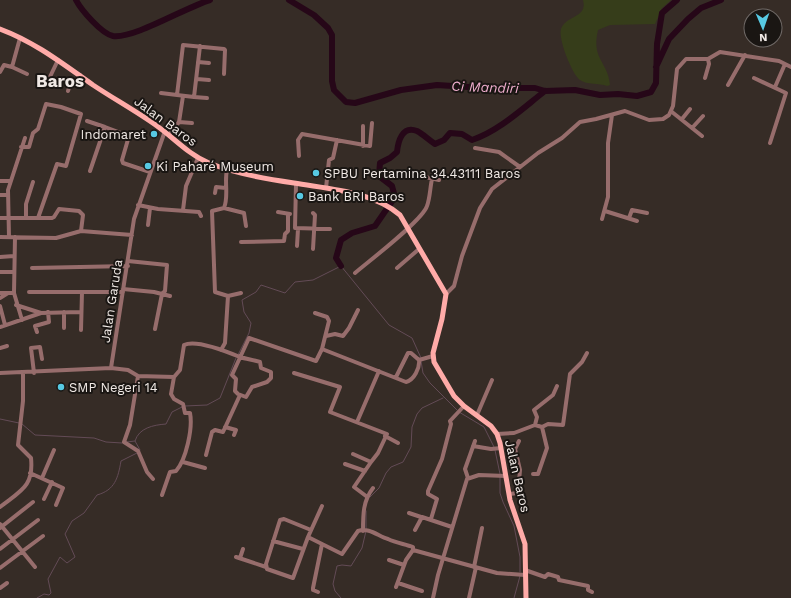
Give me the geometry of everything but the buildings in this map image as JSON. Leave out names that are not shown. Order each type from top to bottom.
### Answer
[{"type":"main road","name":"Jalan Baros","points":[[0,29],[46,51],[165,131],[198,158],[227,170],[296,184],[326,188],[382,202],[400,215],[408,228]]},
{"type":"main road","points":[[408,228],[446,294],[444,310],[433,356]]},
{"type":"main road","name":"Jalan Baros","points":[[433,356],[434,362],[461,409],[477,415],[491,426],[497,434],[497,449],[503,477],[525,544],[523,574],[526,598]]},
{"type":"street","points":[[12,67],[20,38]]},
{"type":"street","points":[[177,95],[183,46],[200,46],[225,50],[224,74]]},
{"type":"street","points":[[194,97],[200,46]]},
{"type":"street","points":[[446,294],[454,286],[462,256],[487,194],[495,186],[538,153],[562,138],[580,122],[624,111],[642,118],[656,120],[663,119],[672,112],[677,69],[686,59],[708,59],[720,52],[784,64],[791,67]]},
{"type":"street","points":[[728,86],[745,56]]},
{"type":"street","points":[[705,78],[709,64],[708,59]]},
{"type":"street","points":[[41,79],[48,81],[58,60]]},
{"type":"street","points":[[198,62],[209,63]]},
{"type":"street","points":[[775,87],[784,64]]},
{"type":"street","points":[[0,72],[4,65],[26,74]]},
{"type":"street","points":[[68,91],[69,86],[75,82],[80,75]]},
{"type":"street","points":[[754,78],[775,87],[786,94],[770,143]]},
{"type":"street","points":[[197,79],[209,80]]},
{"type":"street","points":[[161,93],[207,98]]},
{"type":"street","points":[[169,135],[179,122],[183,96]]},
{"type":"street","points":[[21,147],[29,147],[33,133],[38,129],[46,104],[73,110],[81,114],[66,166],[57,164],[38,218]]},
{"type":"street","points":[[682,119],[690,110]]},
{"type":"street","points":[[672,112],[702,136]]},
{"type":"street","points":[[602,219],[609,192],[608,143],[612,115]]},
{"type":"street","points":[[692,128],[702,116]]},
{"type":"street","points":[[88,121],[129,136],[122,160],[123,163],[150,172]]},
{"type":"street","points":[[179,122],[192,123]]},
{"type":"street","points":[[300,156],[298,140],[301,134],[363,146],[371,145],[372,123]]},
{"type":"street","points":[[90,171],[105,126]]},
{"type":"street","points":[[363,126],[363,146]]},
{"type":"street","name":"Jalan Garuda","points":[[110,368],[138,205],[165,131]]},
{"type":"street","points":[[9,237],[10,218],[8,195],[10,181],[25,138]]},
{"type":"street","points":[[326,188],[329,160],[333,158],[337,140]]},
{"type":"street","points":[[475,148],[499,152],[520,167]]},
{"type":"street","points":[[183,210],[186,186],[198,158]]},
{"type":"street","points":[[224,208],[226,202],[227,170]]},
{"type":"street","points":[[410,174],[439,180]]},
{"type":"street","points":[[355,273],[417,221],[427,206],[432,179]]},
{"type":"street","points":[[0,181],[10,181]]},
{"type":"street","points":[[26,218],[26,204],[33,182]]},
{"type":"street","points":[[296,184],[294,225],[298,228],[330,229]]},
{"type":"street","points":[[215,193],[216,187],[226,188]]},
{"type":"street","points":[[0,195],[8,195]]},
{"type":"street","points":[[138,205],[150,208],[198,212],[201,216]]},
{"type":"street","points":[[148,225],[150,208]]},
{"type":"street","points":[[240,293],[228,296],[215,292],[212,211],[224,208],[244,213],[246,226]]},
{"type":"street","points":[[0,218],[53,217],[57,210],[60,209],[81,211],[83,214],[81,230]]},
{"type":"street","points":[[629,218],[632,210],[647,213]]},
{"type":"street","points":[[605,211],[638,221]]},
{"type":"street","points":[[278,212],[294,214]]},
{"type":"street","points":[[313,213],[315,214],[314,249]]},
{"type":"street","points":[[241,242],[284,241],[285,234],[288,230],[288,214]]},
{"type":"street","points":[[297,246],[298,228]]},
{"type":"street","points":[[0,237],[61,237],[81,230],[132,235]]},
{"type":"street","points":[[15,237],[12,293],[22,320]]},
{"type":"street","points":[[397,268],[419,249]]},
{"type":"street","points":[[0,257],[14,256]]},
{"type":"street","points":[[32,268],[128,263],[167,265],[165,291],[162,294],[155,329]]},
{"type":"street","points":[[0,272],[14,272]]},
{"type":"street","points":[[29,292],[123,291],[170,296]]},
{"type":"street","points":[[0,292],[12,293]]},
{"type":"street","points":[[81,330],[80,312],[82,292]]},
{"type":"street","points":[[0,298],[12,293]]},
{"type":"street","points":[[222,350],[225,341],[228,296]]},
{"type":"street","points":[[16,305],[41,313]]},
{"type":"street","points":[[0,306],[5,325]]},
{"type":"street","points":[[326,336],[335,334],[344,336],[358,310]]},
{"type":"street","points":[[37,332],[35,326],[49,322],[48,312]]},
{"type":"street","points":[[64,312],[64,328]]},
{"type":"street","points":[[0,327],[41,313],[80,312]]},
{"type":"street","points":[[162,495],[170,472],[176,472],[182,462],[191,418],[190,413],[186,413],[184,406],[174,399],[171,394],[174,377],[180,370],[185,344],[207,346],[222,350],[239,356],[260,362],[261,368],[269,371],[272,376],[269,381],[252,387],[248,396],[240,395],[235,391],[236,379],[232,375],[239,356],[249,338],[316,361],[326,336],[328,319],[315,313]]},
{"type":"street","points":[[0,348],[8,346]]},
{"type":"street","points":[[34,373],[31,348],[40,346],[42,359]]},
{"type":"street","points":[[322,349],[406,382],[409,381],[419,368],[421,359]]},
{"type":"street","points":[[396,377],[408,353],[411,353],[421,359],[433,356]]},
{"type":"street","points":[[497,434],[514,433],[535,424],[542,427],[548,424],[563,424],[570,374],[582,362],[587,353]]},
{"type":"street","points":[[0,373],[23,374],[110,368],[128,370],[138,376],[174,377]]},
{"type":"street","points":[[358,422],[379,371]]},
{"type":"street","points":[[294,373],[340,387],[330,412],[387,434],[378,453],[354,488],[366,496]]},
{"type":"street","points":[[0,507],[28,484],[30,473],[31,458],[18,445],[22,411],[23,374]]},
{"type":"street","points":[[138,376],[130,426],[124,441],[125,444],[139,453],[147,472],[154,479]]},
{"type":"street","points":[[477,415],[492,380]]},
{"type":"street","points":[[535,424],[537,417],[534,410],[553,395],[557,386]]},
{"type":"street","points":[[206,455],[214,431],[223,432],[240,395]]},
{"type":"street","points":[[431,519],[437,499],[428,494],[428,491],[442,459],[451,424],[450,421],[461,409]]},
{"type":"street","points":[[225,427],[236,430],[234,435]]},
{"type":"street","points":[[532,474],[538,474],[548,448],[542,427]]},
{"type":"street","points":[[385,436],[398,443]]},
{"type":"street","points":[[433,598],[452,527],[468,478],[466,470],[475,441]]},
{"type":"street","points":[[509,494],[518,493],[520,470],[515,449],[519,441]]},
{"type":"street","points":[[474,446],[497,449]]},
{"type":"street","points":[[42,478],[54,450]]},
{"type":"street","points":[[353,454],[371,462]]},
{"type":"street","points":[[182,462],[205,468]]},
{"type":"street","points":[[345,464],[365,471]]},
{"type":"street","points":[[30,473],[63,488],[56,505]]},
{"type":"street","points":[[468,478],[479,476],[503,477]]},
{"type":"street","points":[[44,499],[52,482]]},
{"type":"street","points":[[364,531],[363,508],[366,496],[373,488]]},
{"type":"street","points":[[33,502],[1,526],[35,567]]},
{"type":"street","points":[[244,549],[238,557],[293,578],[303,549],[322,506]]},
{"type":"street","points":[[409,513],[452,527]]},
{"type":"street","points":[[415,530],[421,517]]},
{"type":"street","points":[[266,567],[278,523],[282,519],[311,530]]},
{"type":"street","points":[[0,549],[38,520]]},
{"type":"street","points":[[469,598],[482,528]]},
{"type":"street","points":[[308,537],[342,554],[358,532],[376,532],[390,540],[412,546],[413,550],[443,559],[497,573],[545,577],[548,574],[558,577],[559,580],[564,582],[588,586],[588,590],[592,592]]},
{"type":"street","points":[[0,568],[43,536]]},
{"type":"street","points":[[273,541],[303,549]]},
{"type":"street","points":[[318,592],[313,590],[313,588],[322,544]]},
{"type":"street","points":[[413,550],[404,565],[397,585],[422,591]]},
{"type":"street","points":[[389,560],[404,565]]},
{"type":"street","points":[[0,588],[6,584]]},
{"type":"green space","points":[[583,0],[671,0],[662,8],[655,24],[610,25],[598,30],[596,40],[597,48],[598,54],[609,77],[610,85],[607,86],[586,83],[580,80],[573,71],[566,56],[561,29],[567,21],[580,13],[584,6]]},
{"type":"waterway","name":"Ci Mandiri","points":[[76,0],[82,10],[92,21],[103,31],[113,36],[122,36],[134,33],[210,0]]},
{"type":"waterway","name":"Ci Mandiri","points":[[289,0],[314,15],[328,28],[332,35],[332,81],[334,90],[346,102],[355,103],[401,90],[437,85],[484,88],[535,88],[545,91],[575,90],[600,95],[618,94],[637,96],[651,92],[656,83],[657,44],[662,13],[677,0]]},
{"type":"waterway","points":[[656,67],[669,39],[688,19],[701,8],[721,0]]},
{"type":"waterway","points":[[341,266],[336,258],[341,240],[352,233],[375,226],[395,197],[392,186],[379,176],[380,163],[390,158],[397,152],[398,144],[404,132],[408,130],[417,131],[435,144],[444,140],[450,133],[462,134],[472,140],[501,125],[545,91]]},
{"type":"waterway","points":[[238,355],[249,333],[251,323],[244,312],[242,300],[256,292],[261,285],[285,293],[295,282],[313,280],[341,266],[389,325],[412,338],[421,358]]},
{"type":"waterway","points":[[185,406],[207,405],[220,398],[236,358]]},
{"type":"waterway","points":[[421,361],[423,373],[430,383],[457,410]]},
{"type":"waterway","points":[[370,497],[379,488],[386,473],[391,467],[403,462],[411,447],[412,427],[417,414],[422,408],[443,398]]},
{"type":"waterway","points":[[140,450],[135,441],[140,433],[152,426],[166,424],[172,412],[182,407]]},
{"type":"waterway","points":[[459,412],[484,427],[494,447]]},
{"type":"waterway","points":[[0,419],[19,423]]},
{"type":"waterway","points":[[22,424],[35,435],[94,438],[106,442],[122,443]]},
{"type":"waterway","points":[[127,442],[135,441]]},
{"type":"waterway","points":[[495,450],[500,474]]},
{"type":"waterway","points":[[37,598],[44,594],[49,595],[51,593],[48,579],[60,557],[67,563],[75,557],[65,534],[72,521],[84,513],[97,495],[112,487],[119,473],[121,461],[137,453]]},
{"type":"waterway","points":[[500,477],[500,493],[514,526],[520,557],[520,572]]},
{"type":"waterway","points":[[366,511],[366,528]]},
{"type":"waterway","points":[[341,598],[335,591],[333,584],[337,566],[351,566],[362,548],[366,531]]},
{"type":"waterway","points":[[514,598],[520,576]]},
{"type":"place","name":"Indomaret","points":[[154,134]]},
{"type":"place","name":"Ki Paharé Museum","points":[[148,166]]},
{"type":"place","name":"SPBU Pertamina 34.43111 Baros","points":[[316,173]]},
{"type":"place","name":"Bank BRI Baros","points":[[300,196]]},
{"type":"place","name":"SMP Negeri 14","points":[[61,387]]},
{"type":"district","name":"Baros","points":[[60,81]]}]
